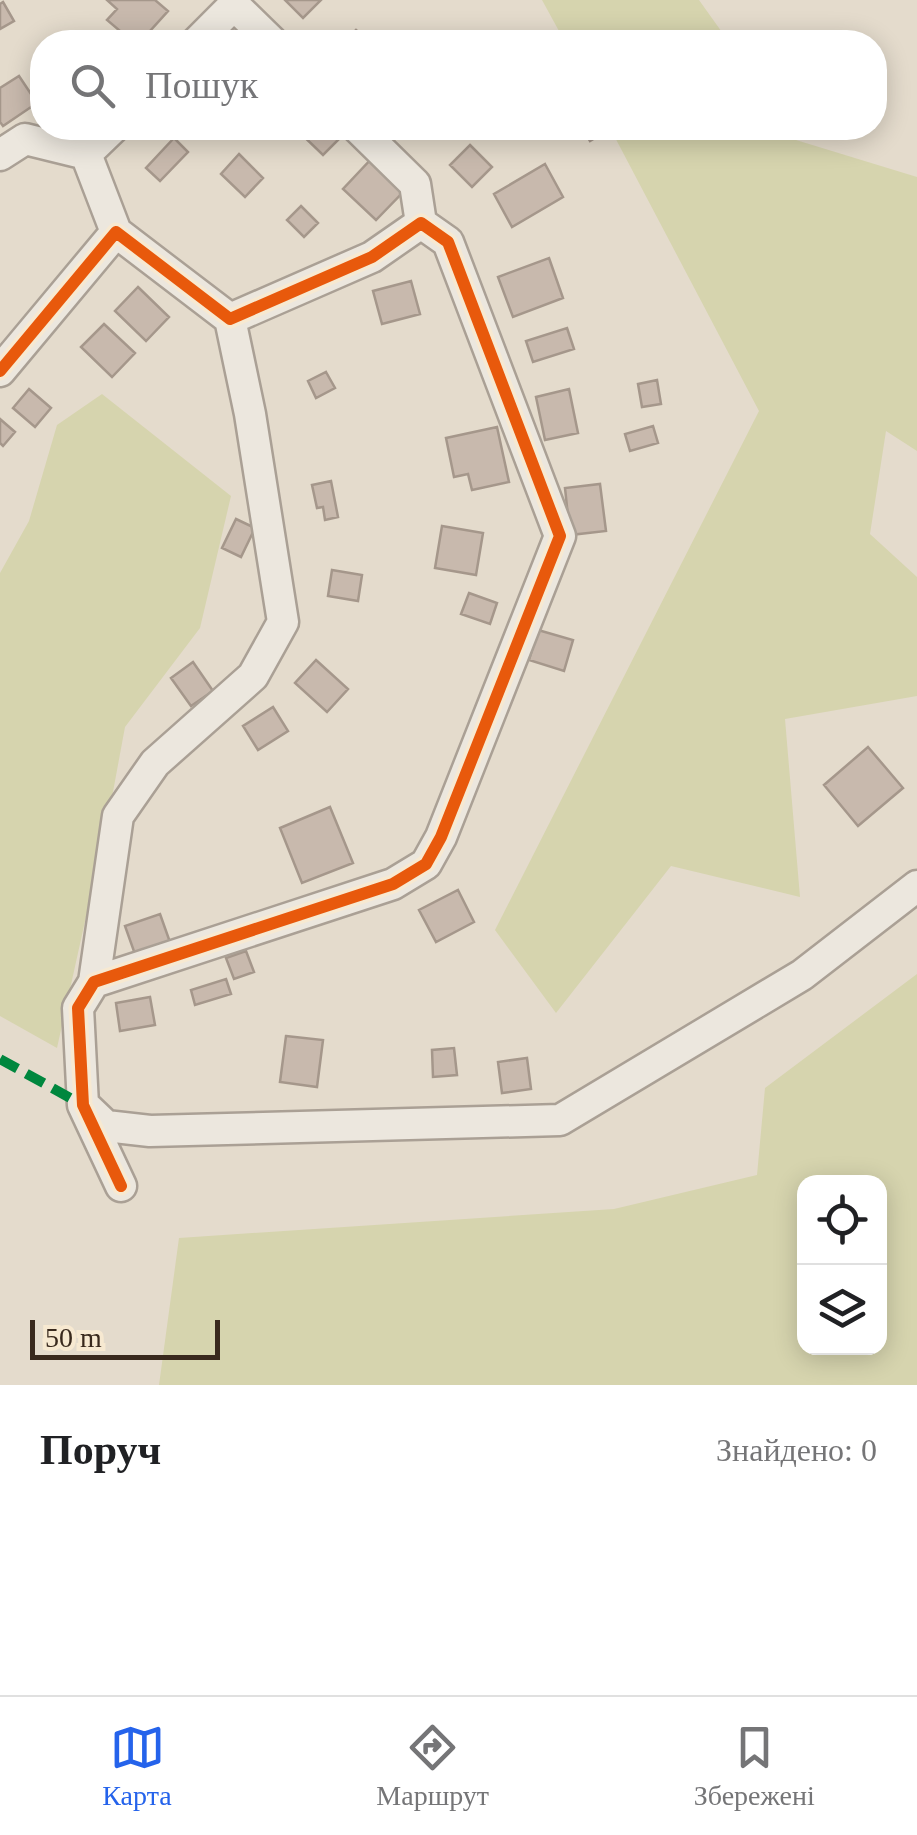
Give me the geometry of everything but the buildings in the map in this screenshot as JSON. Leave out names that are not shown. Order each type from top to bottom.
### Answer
[{"type":"street","points":[[209,30],[234,5],[260,30]]},
{"type":"street","points":[[0,155],[25,139],[86,154]]},
{"type":"street","points":[[86,154],[101,140]]},
{"type":"street","points":[[94,982],[393,884],[426,864],[441,837],[560,536],[448,242],[421,224],[415,184],[370,140]]},
{"type":"street","points":[[86,154],[116,232],[230,319],[250,414],[282,622],[253,676],[155,763],[118,816],[94,982],[78,1008],[84,1105],[121,1186]]},
{"type":"street","points":[[230,319],[372,257],[421,224]]},
{"type":"street","points":[[0,372],[116,232]]},
{"type":"street","points":[[84,1105],[106,1126],[150,1131],[560,1120],[802,974],[917,886]]},
{"type":"shaded area","points":[[542,0],[699,0],[720,30],[558,30]]},
{"type":"shaded area","points":[[616,140],[796,140],[917,177],[917,451],[886,431],[870,534],[917,577],[917,696],[785,719],[800,897],[671,866],[556,1013],[495,930],[759,411]]},
{"type":"shaded area","points":[[102,394],[231,496],[200,628],[125,727],[57,1048],[0,1016],[0,573],[29,521],[57,425]]},
{"type":"shaded area","points":[[917,974],[917,1385],[159,1385],[179,1238],[614,1209],[757,1175],[765,1088]]},
{"type":"marked path","points":[[0,1059],[83,1105]]},
{"type":"cycle path","points":[[0,371],[116,232],[230,319],[372,257],[421,223],[448,242],[560,536],[441,837],[426,864],[393,884],[94,982],[78,1008],[83,1105],[121,1186]]}]
